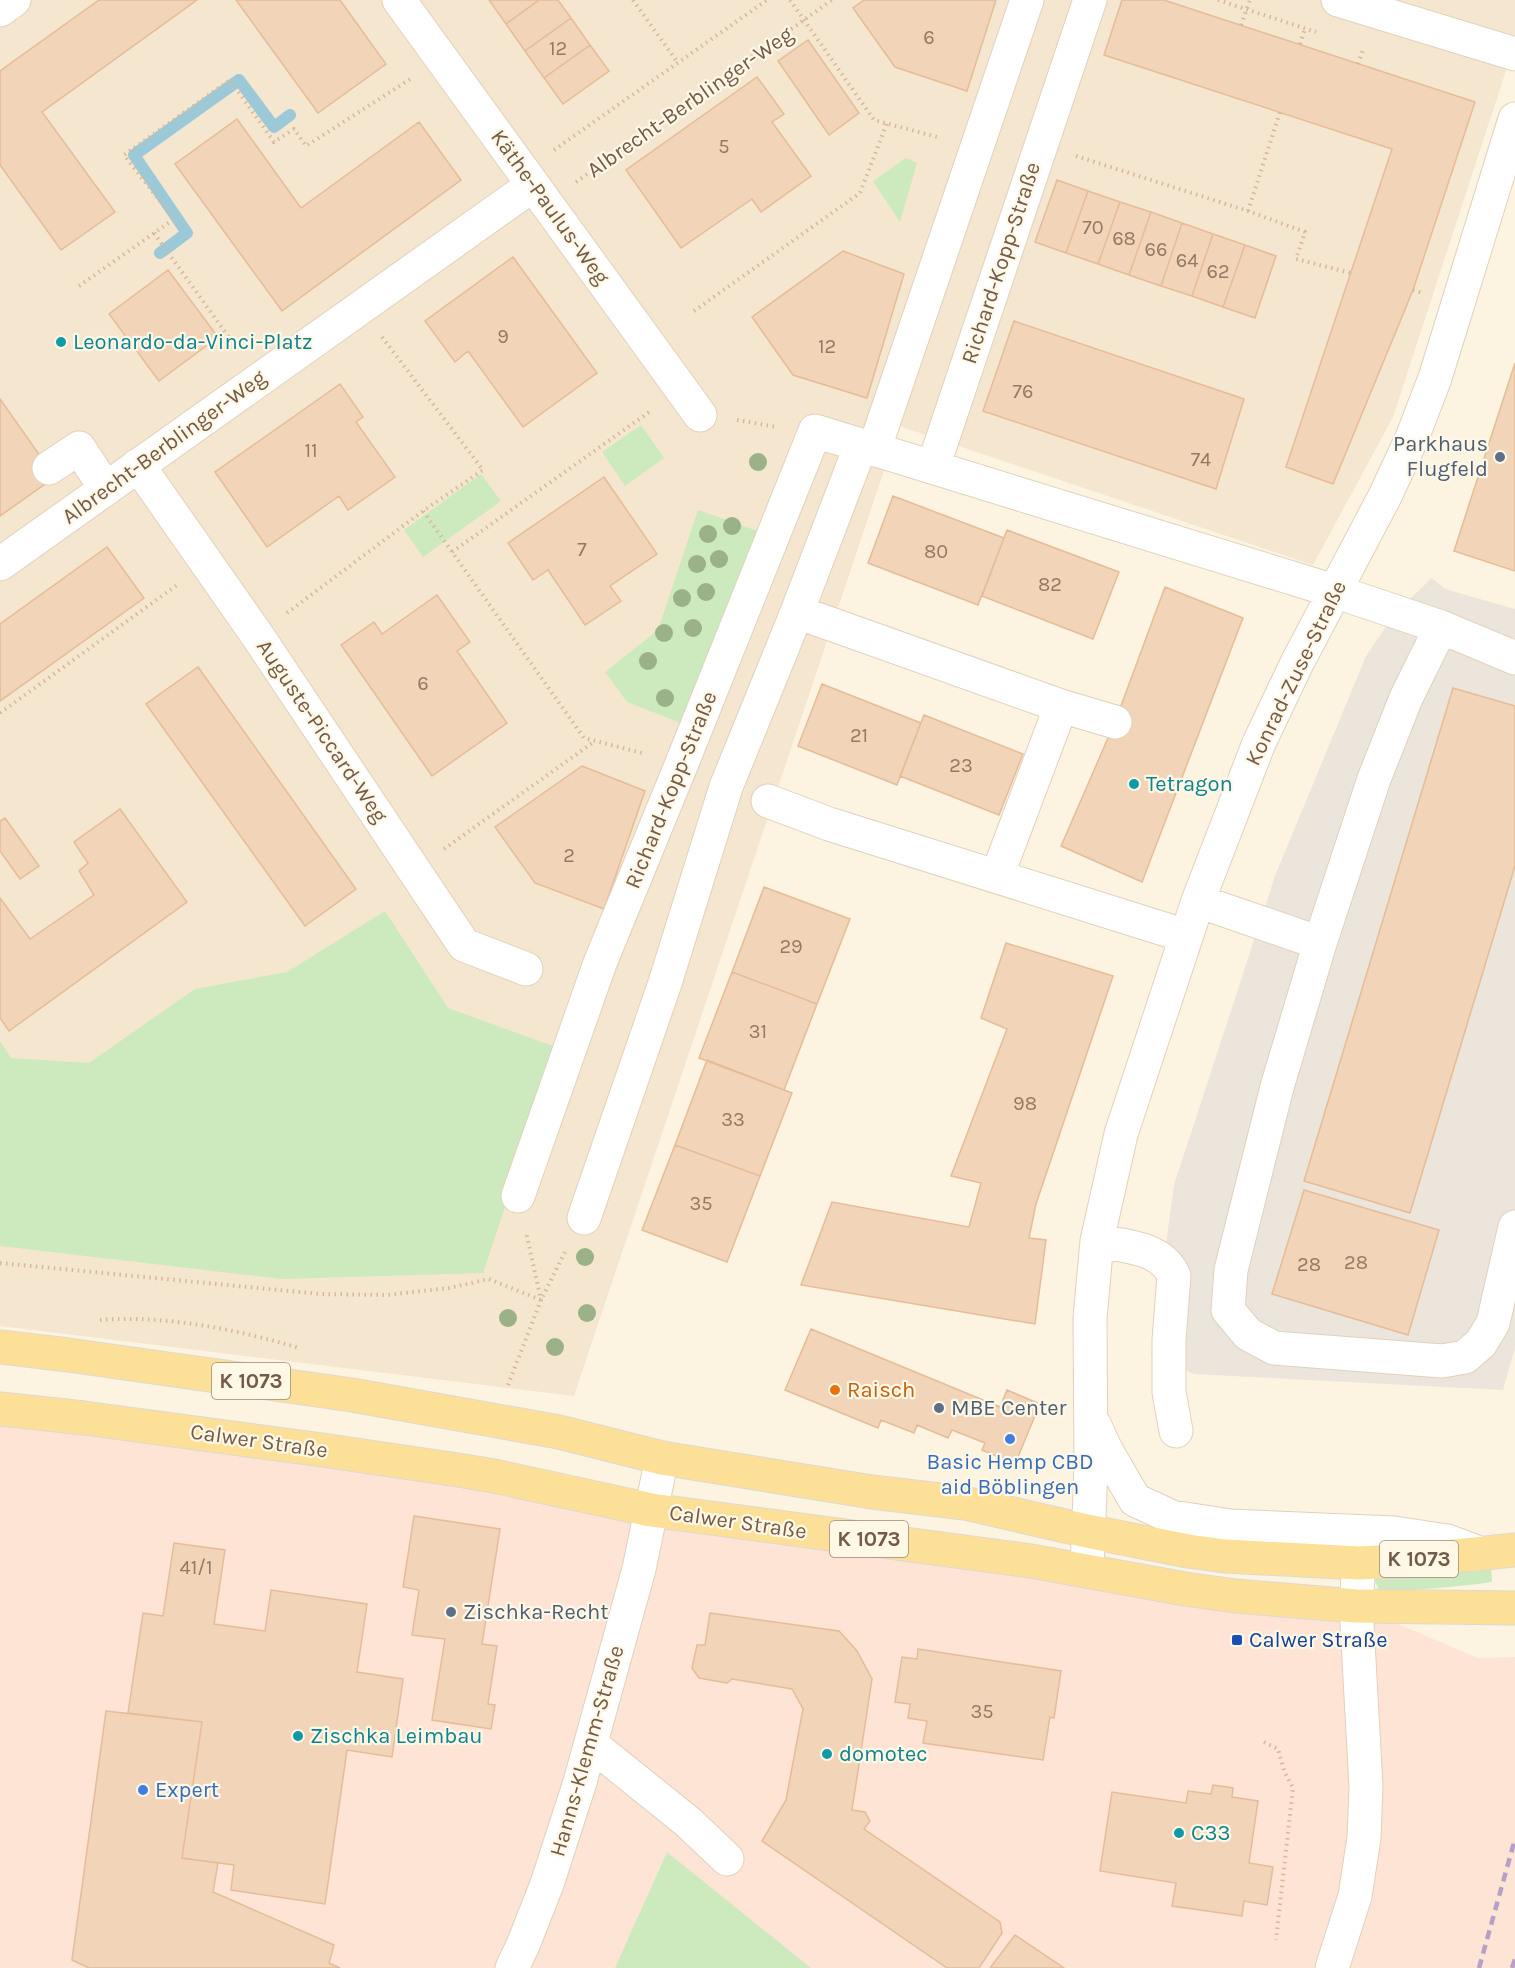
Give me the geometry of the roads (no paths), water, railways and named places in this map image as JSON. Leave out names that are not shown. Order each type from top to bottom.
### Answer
[{"type":"main road","name":"K 1073","points":[[0,1347],[352,1395],[559,1432],[662,1458],[872,1492],[965,1503],[1088,1531],[1225,1556],[1359,1563],[1515,1550]]},
{"type":"main road","name":"Calwer Straße","points":[[0,1409],[322,1449],[503,1478],[651,1510],[1020,1559],[1195,1591],[1356,1606],[1515,1608]]},
{"type":"street","points":[[0,10],[14,0]]},
{"type":"street","name":"Käthe-Paulus-Weg","points":[[399,0],[700,415]]},
{"type":"street","points":[[584,1218],[665,982],[726,787],[797,612],[868,448],[977,148],[1027,0]]},
{"type":"street","name":"Richard-Kopp-Straße","points":[[933,467],[1090,0]]},
{"type":"street","points":[[1338,0],[1515,54]]},
{"type":"street","name":"Konrad-Zuse-Straße","points":[[1087,1570],[1090,1474],[1090,1318],[1097,1241],[1121,1134],[1198,901],[1259,743],[1334,591],[1385,496],[1412,438],[1435,378],[1515,119]]},
{"type":"street","name":"Albrecht-Berblinger-Weg","points":[[0,564],[360,308],[540,194]]},
{"type":"street","name":"Richard-Kopp-Straße","points":[[518,1196],[600,963],[815,431],[868,448]]},
{"type":"street","points":[[49,468],[79,448],[106,489]]},
{"type":"street","points":[[868,448],[1334,591],[1442,627],[1515,658]]},
{"type":"street","name":"Auguste-Piccard-Weg","points":[[138,465],[257,635],[464,945],[526,969]]},
{"type":"street","points":[[797,612],[1061,706],[1115,722]]},
{"type":"street","points":[[1442,627],[1406,698],[1374,779],[1320,943],[1277,1087],[1231,1270],[1228,1310],[1248,1334],[1274,1348],[1442,1361],[1465,1357],[1481,1343],[1493,1323],[1515,1227]]},
{"type":"street","points":[[997,876],[1061,706]]},
{"type":"street","points":[[768,801],[829,824],[1186,936]]},
{"type":"street","points":[[1198,901],[1320,943]]},
{"type":"street","points":[[1097,1241],[1141,1250],[1158,1257],[1170,1266],[1174,1276],[1169,1340],[1169,1392],[1176,1431]]},
{"type":"street","name":"Konrad-Zuse-Straße","points":[[1090,1414],[1106,1450],[1135,1500],[1172,1517],[1231,1526],[1394,1533],[1447,1541],[1479,1553]]},
{"type":"street","name":"Hanns-Klemm-Straße","points":[[512,1968],[547,1884],[591,1744],[639,1569],[662,1458]]},
{"type":"street","points":[[1332,1968],[1355,1896],[1364,1838],[1366,1786],[1356,1606],[1359,1563]]},
{"type":"street","points":[[591,1744],[688,1822],[727,1859]]},
{"type":"waterway","points":[[160,253],[187,233],[134,155],[239,80],[274,127],[290,115]]},
{"type":"railway","points":[[1479,1968],[1515,1839]]},
{"type":"railway","points":[[1512,1968],[1515,1959]]},
{"type":"place","name":"Leonardo-da-Vinci-Platz","points":[[61,342]]},
{"type":"place","name":"Parkhaus Flugfeld","points":[[1500,457]]},
{"type":"place","name":"Tetragon","points":[[1134,784]]},
{"type":"place","name":"Raisch","points":[[835,1390]]},
{"type":"place","name":"MBE Center","points":[[939,1408]]},
{"type":"place","name":"Basic Hemp CBD aid Böblingen","points":[[1010,1439]]},
{"type":"place","name":"Zischka-Recht","points":[[451,1612]]},
{"type":"place","name":"Calwer Straße","points":[[1237,1640]]},
{"type":"place","name":"Zischka Leimbau","points":[[298,1736]]},
{"type":"place","name":"domotec","points":[[827,1754]]},
{"type":"place","name":"Expert","points":[[143,1790]]},
{"type":"place","name":"C33","points":[[1179,1833]]}]
